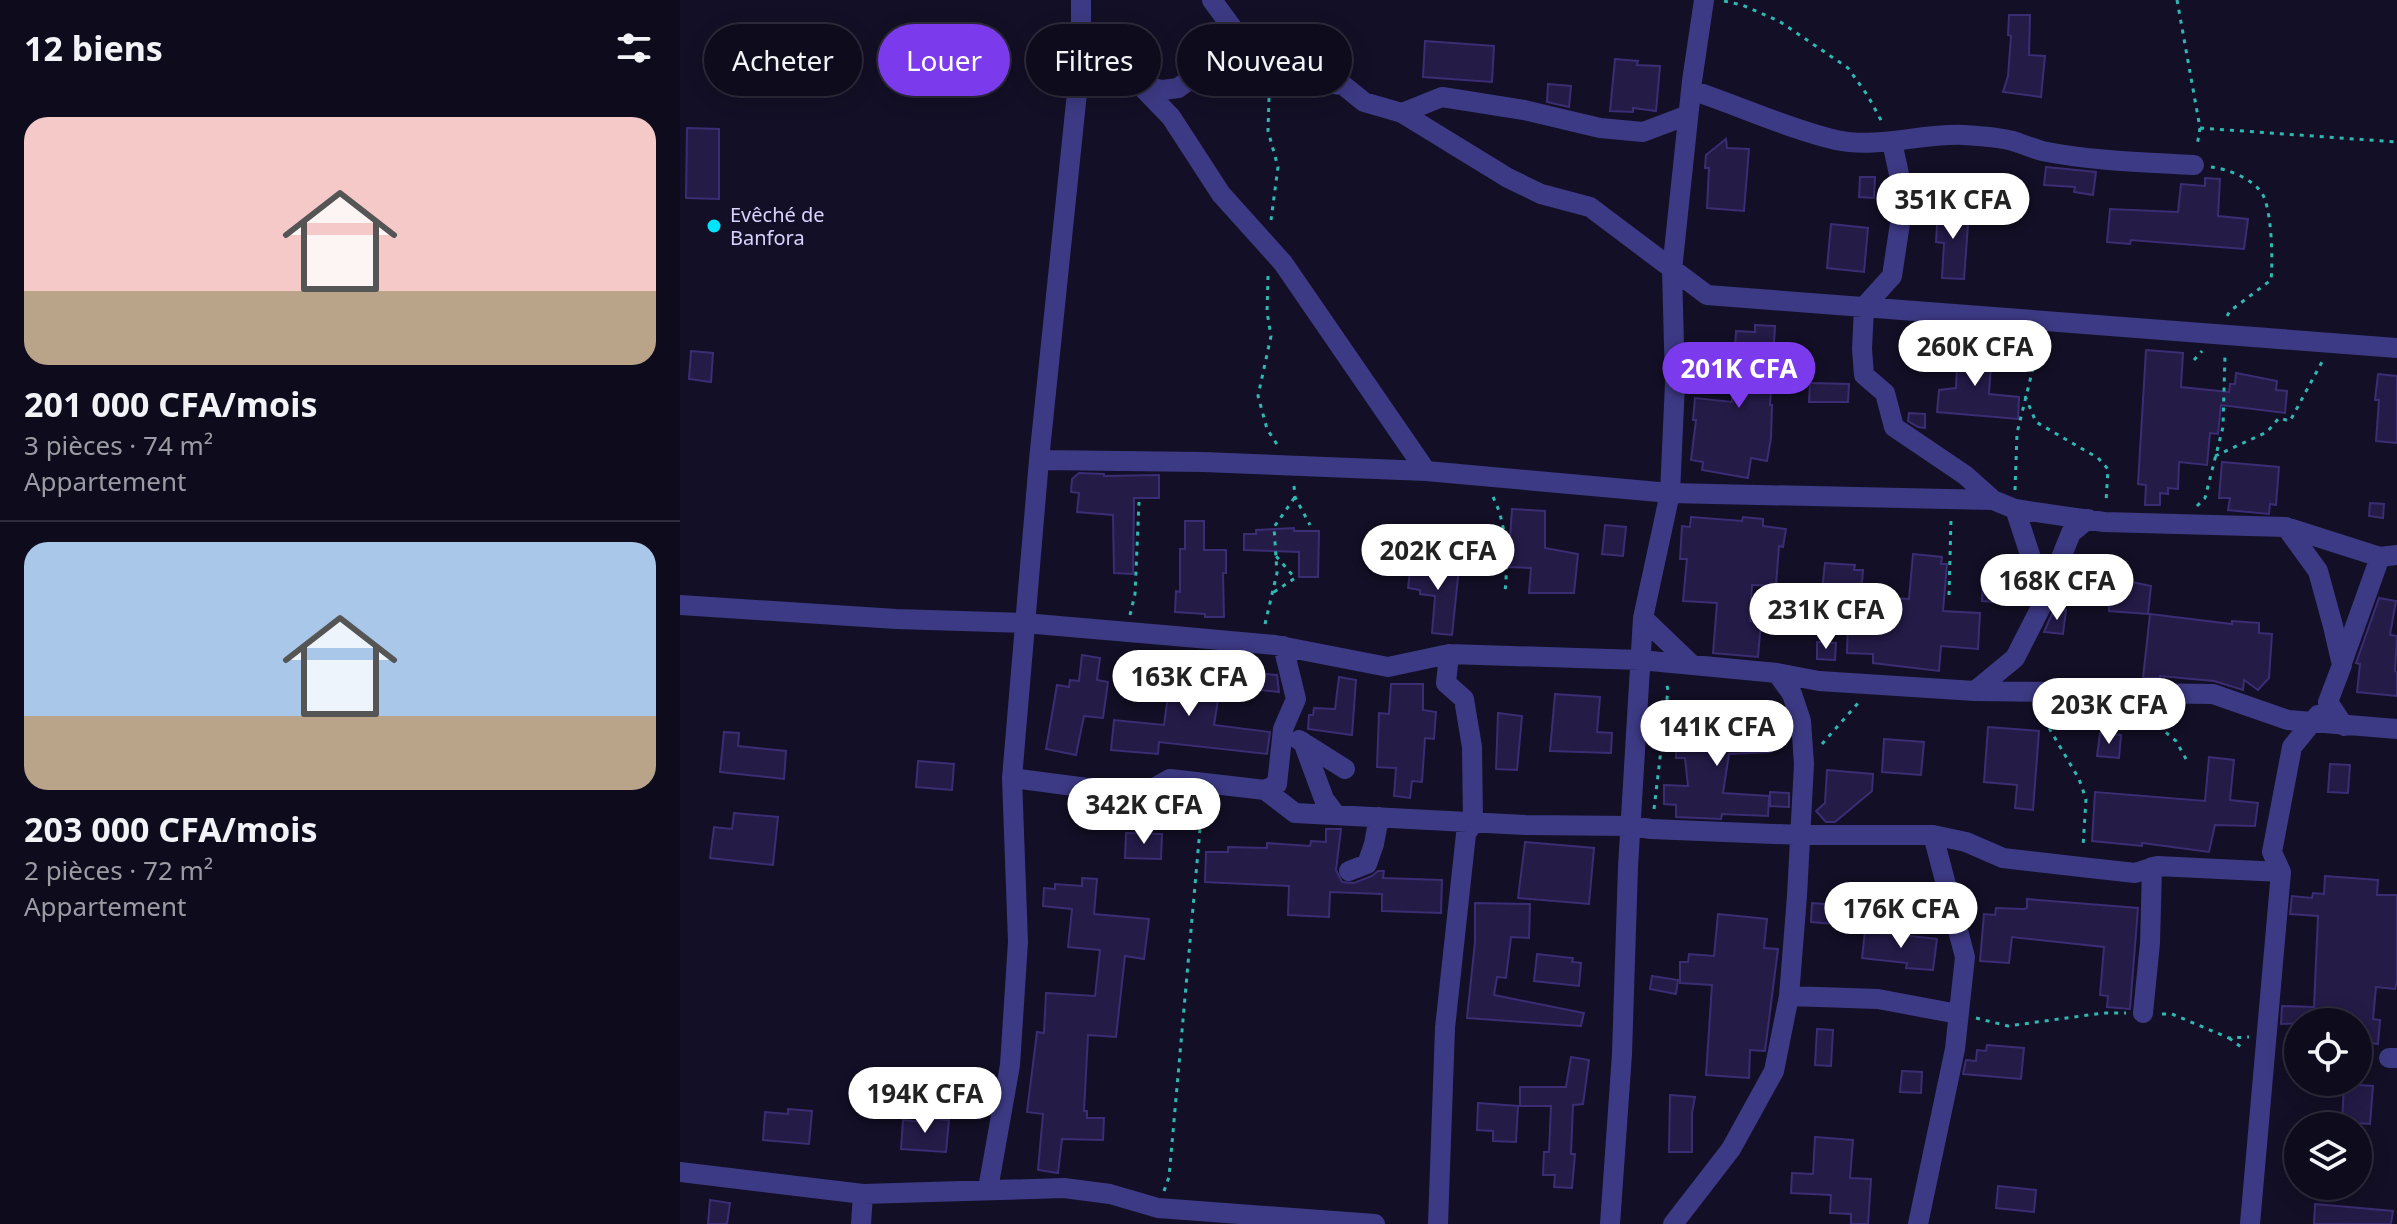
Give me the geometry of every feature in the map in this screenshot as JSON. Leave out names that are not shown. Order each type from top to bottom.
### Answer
[{"type":"street","points":[[1081,0],[1081,24]]},
{"type":"street","points":[[1212,0],[1230,24]]},
{"type":"street","points":[[1610,1224],[1641,827],[1649,661],[1643,618],[1670,493],[1675,383],[1672,270],[1704,0]]},
{"type":"street","points":[[1691,90],[1788,127],[1840,141],[1892,142],[1924,136],[1962,135],[2009,140],[2040,150],[2086,156],[2194,165]]},
{"type":"street","points":[[1352,92],[1364,102],[1402,113],[1508,178],[1541,194],[1590,207],[1707,295],[2046,320],[2217,342],[2333,343],[2397,348]]},
{"type":"street","points":[[988,1189],[1010,1065],[1018,942],[1012,778],[1039,460],[1077,96]]},
{"type":"street","points":[[1151,96],[1171,117],[1221,194],[1283,263],[1426,471]]},
{"type":"street","points":[[1402,113],[1442,97],[1524,110],[1600,128],[1643,132],[1688,115]]},
{"type":"street","points":[[1892,142],[1904,197],[1892,276],[1864,307],[1862,349],[1864,375],[1885,393],[1894,427],[1965,475],[1993,500],[2015,509],[2096,521],[2286,527],[2389,556],[2328,702],[2292,747],[2272,852],[2281,872],[2250,1224]]},
{"type":"street","points":[[1892,276],[1910,310]]},
{"type":"street","points":[[1039,460],[1426,471],[1670,493],[1993,500]]},
{"type":"street","points":[[2015,509],[2039,582],[2042,605]]},
{"type":"street","points":[[1975,691],[2015,658],[2042,605],[2071,533],[2096,521]]},
{"type":"street","points":[[2286,527],[2318,571],[2342,665]]},
{"type":"street","points":[[680,605],[1120,631],[1279,646],[1388,667],[1449,654],[1649,661],[1777,673],[1819,681],[1975,691],[2213,694],[2288,720],[2397,729]]},
{"type":"street","points":[[1643,618],[1692,665]]},
{"type":"street","points":[[1265,790],[1277,784],[1283,729],[1296,699],[1279,646]]},
{"type":"street","points":[[1438,1224],[1445,1028],[1466,834],[1473,823],[1472,747],[1464,699],[1446,683],[1449,654]]},
{"type":"street","points":[[1673,1224],[1731,1149],[1774,1071],[1789,996],[1804,764],[1801,721],[1792,694],[1777,673]]},
{"type":"street","points":[[2328,702],[2344,726]]},
{"type":"street","points":[[1283,729],[1345,769]]},
{"type":"street","points":[[1303,742],[1324,799],[1336,815]]},
{"type":"street","points":[[1012,778],[1141,795],[1170,779],[1265,790],[1295,813],[1801,835],[1933,835],[1966,842],[2003,858],[2135,873],[2152,867],[2281,872]]},
{"type":"street","points":[[1349,871],[1367,864],[1379,817]]},
{"type":"street","points":[[1918,1224],[1955,1049],[1965,957],[1933,835]]},
{"type":"street","points":[[2143,1013],[2150,943],[2152,867]]},
{"type":"street","points":[[1789,996],[1878,999],[1958,1014]]},
{"type":"street","points":[[680,1172],[863,1194],[1064,1188],[1110,1194],[1158,1208],[1375,1224]]},
{"type":"street","points":[[861,1224],[863,1194]]},
{"type":"path","points":[[1716,0],[1742,5],[1779,21],[1848,68],[1868,96],[1892,142]]},
{"type":"path","points":[[2177,0],[2200,128],[2194,165],[2220,168],[2243,177],[2263,193],[2270,223],[2273,262],[2271,280],[2230,311],[2217,342],[2225,356],[2223,427],[2205,498],[2182,524]]},
{"type":"path","points":[[2200,128],[2397,142]]},
{"type":"path","points":[[2015,509],[2017,433],[2046,320]]},
{"type":"path","points":[[2215,456],[2267,432],[2279,418],[2290,421],[2333,343]]},
{"type":"path","points":[[2025,396],[2036,422],[2098,458],[2108,469],[2096,521]]},
{"type":"path","points":[[1290,465],[1295,497],[1310,525]]},
{"type":"path","points":[[1482,476],[1497,504],[1504,539],[1507,569],[1505,592]]},
{"type":"path","points":[[1279,646],[1264,622],[1277,573],[1274,527],[1295,497]]},
{"type":"path","points":[[1949,595],[1950,500]]},
{"type":"path","points":[[1120,631],[1131,613],[1135,594],[1139,502]]},
{"type":"path","points":[[1273,592],[1295,578],[1275,555]]},
{"type":"path","points":[[1641,827],[1668,690],[1649,661]]},
{"type":"path","points":[[1819,749],[1827,735],[1876,684]]},
{"type":"path","points":[[2027,692],[2079,779],[2086,799],[2081,867]]},
{"type":"path","points":[[2125,693],[2176,741],[2186,759]]},
{"type":"path","points":[[1158,1208],[1169,1177],[1200,829],[1220,785]]},
{"type":"path","points":[[1141,795],[1200,829]]},
{"type":"path","points":[[1958,1014],[2008,1026],[2103,1013],[2172,1014],[2229,1038],[2265,1037]]},
{"type":"building","points":[[2009,15],[2030,15],[2029,55],[2045,56],[2041,97],[2003,92],[2008,76]]},
{"type":"building","points":[[1425,41],[1494,46],[1492,82],[1423,77]]},
{"type":"building","points":[[1615,59],[1638,61],[1637,65],[1660,66],[1656,111],[1633,108],[1633,112],[1610,111]]},
{"type":"building","points":[[1548,84],[1571,86],[1569,107],[1547,102]]},
{"type":"building","points":[[687,128],[719,129],[719,199],[686,198]]},
{"type":"building","points":[[1726,139],[1727,148],[1749,149],[1744,211],[1707,208],[1709,168],[1705,168],[1706,155]]},
{"type":"building","points":[[2046,167],[2096,172],[2093,195],[2074,192],[2075,187],[2044,185]]},
{"type":"building","points":[[1860,177],[1875,177],[1874,198],[1859,197]]},
{"type":"building","points":[[2205,178],[2220,179],[2218,216],[2248,219],[2244,249],[2131,240],[2130,244],[2107,242],[2110,209],[2178,212],[2181,184],[2205,186]]},
{"type":"building","points":[[1938,209],[1969,211],[1964,279],[1942,278],[1944,243],[1936,242]]},
{"type":"building","points":[[1831,224],[1868,228],[1864,272],[1827,268]]},
{"type":"building","points":[[1755,325],[1775,326],[1771,438],[1767,461],[1751,458],[1748,478],[1702,470],[1703,462],[1691,460],[1696,420],[1693,420],[1695,398],[1732,402],[1736,331],[1755,332]]},
{"type":"building","points":[[1958,338],[1979,339],[1978,363],[1991,364],[1989,394],[2019,397],[2018,419],[1937,412],[1939,390],[1956,388]]},
{"type":"building","points":[[2146,350],[2183,353],[2181,387],[2229,392],[2230,384],[2235,384],[2236,373],[2277,381],[2276,390],[2287,391],[2285,413],[2221,405],[2218,434],[2210,433],[2207,465],[2179,462],[2178,489],[2168,488],[2168,494],[2160,493],[2160,505],[2145,505],[2146,485],[2138,484]]},
{"type":"building","points":[[691,351],[713,353],[711,382],[689,379]]},
{"type":"building","points":[[2378,374],[2397,376],[2397,443],[2376,441]]},
{"type":"building","points":[[1810,383],[1849,384],[1848,402],[1809,402]]},
{"type":"building","points":[[1909,413],[1925,414],[1925,428],[1908,421]]},
{"type":"building","points":[[2222,462],[2279,467],[2276,505],[2270,504],[2269,514],[2228,510],[2230,498],[2219,498]]},
{"type":"building","points":[[1079,473],[1159,475],[1159,498],[1134,498],[1133,574],[1114,573],[1113,515],[1077,512],[1079,493],[1071,492],[1072,479]]},
{"type":"building","points":[[2370,503],[2384,504],[2383,518],[2369,516]]},
{"type":"building","points":[[1512,509],[1545,511],[1545,548],[1578,554],[1574,593],[1529,593],[1531,568],[1508,567]]},
{"type":"building","points":[[1691,517],[1742,521],[1743,517],[1763,519],[1763,526],[1786,529],[1783,547],[1779,546],[1776,586],[1752,585],[1750,621],[1761,622],[1758,657],[1713,653],[1717,603],[1683,601],[1687,559],[1680,559],[1682,526],[1690,527]]},
{"type":"building","points":[[1185,521],[1204,521],[1204,550],[1226,550],[1224,617],[1175,612],[1176,591],[1180,592],[1180,549],[1185,549]]},
{"type":"building","points":[[1605,525],[1626,527],[1623,556],[1602,554]]},
{"type":"building","points":[[1294,528],[1294,531],[1319,531],[1318,577],[1299,577],[1299,552],[1244,550],[1244,534],[1256,534],[1256,530]]},
{"type":"building","points":[[1387,536],[1407,536],[1407,559],[1388,559]]},
{"type":"building","points":[[1913,554],[1942,557],[1941,564],[1947,564],[1943,611],[1980,613],[1978,649],[1941,646],[1939,671],[1873,663],[1873,654],[1847,653],[1848,623],[1862,624],[1864,596],[1909,599]]},
{"type":"building","points":[[2079,559],[2109,561],[2108,577],[2151,586],[2148,614],[2109,611],[2110,590],[2077,588]]},
{"type":"building","points":[[1411,563],[1459,568],[1452,635],[1432,633],[1435,596],[1408,588]]},
{"type":"building","points":[[1825,563],[1855,565],[1854,570],[1863,570],[1861,594],[1822,591]]},
{"type":"building","points":[[1996,578],[2011,578],[2009,603],[1982,601],[1983,581],[1996,582]]},
{"type":"building","points":[[2379,598],[2396,601],[2390,635],[2397,636],[2397,696],[2357,692],[2360,664],[2356,663]]},
{"type":"building","points":[[2054,609],[2066,610],[2063,634],[2044,632]]},
{"type":"building","points":[[2150,614],[2232,624],[2232,621],[2259,623],[2259,633],[2272,634],[2269,678],[2258,690],[2244,680],[2243,690],[2214,681],[2160,676],[2143,678]]},
{"type":"building","points":[[1817,642],[1836,643],[1835,660],[1817,659]]},
{"type":"building","points":[[1082,655],[1100,658],[1097,680],[1108,682],[1103,718],[1084,716],[1076,755],[1046,749],[1057,685],[1069,687],[1070,680],[1079,681]]},
{"type":"building","points":[[1173,659],[1223,668],[1214,725],[1270,732],[1267,754],[1159,742],[1158,754],[1111,750],[1114,720],[1164,725]]},
{"type":"building","points":[[1253,673],[1277,675],[1279,692],[1251,689]]},
{"type":"building","points":[[1339,677],[1356,680],[1352,735],[1308,729],[1309,715],[1313,715],[1314,708],[1335,709]]},
{"type":"building","points":[[1391,684],[1423,684],[1423,710],[1436,712],[1434,739],[1425,738],[1422,782],[1412,781],[1410,798],[1394,796],[1396,768],[1377,767],[1379,713],[1389,714]]},
{"type":"building","points":[[1555,694],[1600,697],[1597,732],[1612,733],[1611,753],[1550,751]]},
{"type":"building","points":[[1498,713],[1522,716],[1517,770],[1496,769]]},
{"type":"building","points":[[1695,714],[1720,715],[1720,722],[1768,720],[1770,752],[1729,754],[1723,793],[1769,796],[1768,816],[1722,814],[1721,819],[1676,817],[1676,805],[1664,804],[1664,785],[1688,786],[1685,758],[1676,758],[1677,735],[1694,736]]},
{"type":"building","points":[[1988,727],[2039,731],[2033,810],[2015,808],[2017,785],[1984,782]]},
{"type":"building","points":[[724,732],[739,733],[738,746],[786,751],[784,779],[720,772]]},
{"type":"building","points":[[2100,733],[2121,735],[2119,758],[2097,756]]},
{"type":"building","points":[[1884,739],[1924,742],[1921,775],[1882,772]]},
{"type":"building","points":[[2209,757],[2234,760],[2230,800],[2258,803],[2255,826],[2215,825],[2209,852],[2142,843],[2142,846],[2092,841],[2095,792],[2205,801]]},
{"type":"building","points":[[918,761],[954,764],[952,790],[916,787]]},
{"type":"building","points":[[2330,764],[2350,765],[2348,793],[2328,792]]},
{"type":"building","points":[[1827,770],[1873,774],[1872,791],[1835,822],[1826,822],[1816,811],[1825,803]]},
{"type":"building","points":[[1770,792],[1789,793],[1789,807],[1770,806]]},
{"type":"building","points":[[734,813],[778,817],[773,865],[710,858],[714,827],[732,829]]},
{"type":"building","points":[[1326,829],[1341,829],[1336,870],[1342,882],[1354,883],[1378,871],[1384,871],[1383,878],[1442,880],[1441,913],[1382,911],[1382,894],[1330,892],[1329,917],[1288,915],[1289,886],[1205,882],[1206,852],[1228,852],[1228,847],[1267,848],[1267,843],[1310,846],[1311,841],[1326,842]]},
{"type":"building","points":[[1126,833],[1162,834],[1161,859],[1125,858]]},
{"type":"building","points":[[1525,842],[1594,848],[1589,904],[1518,898]]},
{"type":"building","points":[[2325,876],[2378,880],[2377,895],[2397,895],[2397,981],[2395,989],[2376,987],[2373,1019],[2380,1020],[2378,1044],[2372,1043],[2372,1008],[2284,1008],[2284,1024],[2281,1024],[2282,1006],[2314,1007],[2318,916],[2290,914],[2292,896],[2312,898],[2313,893],[2324,894]]},
{"type":"building","points":[[1082,878],[1097,879],[1094,914],[1149,919],[1144,959],[1125,956],[1116,1037],[1088,1035],[1084,1111],[1087,1111],[1087,1118],[1104,1118],[1103,1140],[1062,1139],[1058,1173],[1038,1170],[1043,1114],[1027,1112],[1037,1032],[1044,1033],[1046,993],[1095,996],[1100,950],[1068,947],[1072,909],[1043,906],[1044,888],[1055,889],[1055,884],[1082,886]]},
{"type":"building","points":[[2027,899],[2138,908],[2130,1009],[2107,1007],[2108,996],[2100,995],[2104,947],[2012,937],[2009,963],[1980,961],[1984,914],[1995,915],[1996,908],[2027,908]]},
{"type":"building","points":[[1475,903],[1530,904],[1529,938],[1511,937],[1506,978],[1497,977],[1494,995],[1584,1013],[1581,1026],[1467,1018],[1475,942]]},
{"type":"building","points":[[1812,903],[1860,907],[1858,926],[1811,922]]},
{"type":"building","points":[[1718,914],[1767,919],[1764,948],[1778,949],[1765,1051],[1750,1050],[1749,1078],[1706,1075],[1712,985],[1680,983],[1680,962],[1688,962],[1689,954],[1714,956]]},
{"type":"building","points":[[1865,931],[1937,939],[1933,970],[1906,968],[1907,963],[1862,958]]},
{"type":"building","points":[[1537,954],[1573,958],[1572,962],[1581,963],[1579,986],[1534,981]]},
{"type":"building","points":[[1652,976],[1678,980],[1676,994],[1650,989]]},
{"type":"building","points":[[1817,1029],[1833,1030],[1831,1066],[1815,1065]]},
{"type":"building","points":[[1987,1045],[2024,1048],[2021,1079],[1963,1074],[1966,1060],[1976,1061],[1977,1050],[1986,1051]]},
{"type":"building","points":[[1571,1057],[1589,1060],[1583,1104],[1573,1105],[1571,1154],[1575,1154],[1572,1188],[1554,1187],[1555,1175],[1543,1175],[1544,1152],[1549,1152],[1551,1106],[1520,1106],[1520,1087],[1566,1087]]},
{"type":"building","points":[[1902,1071],[1922,1072],[1921,1093],[1900,1092]]},
{"type":"building","points":[[2373,1086],[2371,1112],[2343,1112],[2343,1096],[2372,1096]]},
{"type":"building","points":[[1670,1095],[1695,1097],[1692,1152],[1669,1152]]},
{"type":"building","points":[[1478,1103],[1518,1106],[1516,1142],[1493,1141],[1493,1131],[1477,1130]]},
{"type":"building","points":[[788,1109],[812,1111],[809,1144],[763,1140],[765,1112],[788,1114]]},
{"type":"building","points":[[923,1118],[949,1120],[946,1152],[901,1149],[903,1120],[923,1122]]},
{"type":"building","points":[[1815,1137],[1853,1140],[1850,1178],[1871,1179],[1868,1224],[1851,1224],[1851,1214],[1830,1213],[1831,1195],[1791,1193],[1792,1173],[1813,1174]]},
{"type":"building","points":[[1998,1186],[2036,1190],[2034,1212],[1996,1208]]},
{"type":"building","points":[[710,1200],[730,1203],[727,1224],[708,1224]]},
{"type":"building","points":[[2315,1204],[2393,1211],[2391,1224],[2314,1224]]},
{"type":"place","name":"Evêché de Banfora","points":[[714,226]]}]
